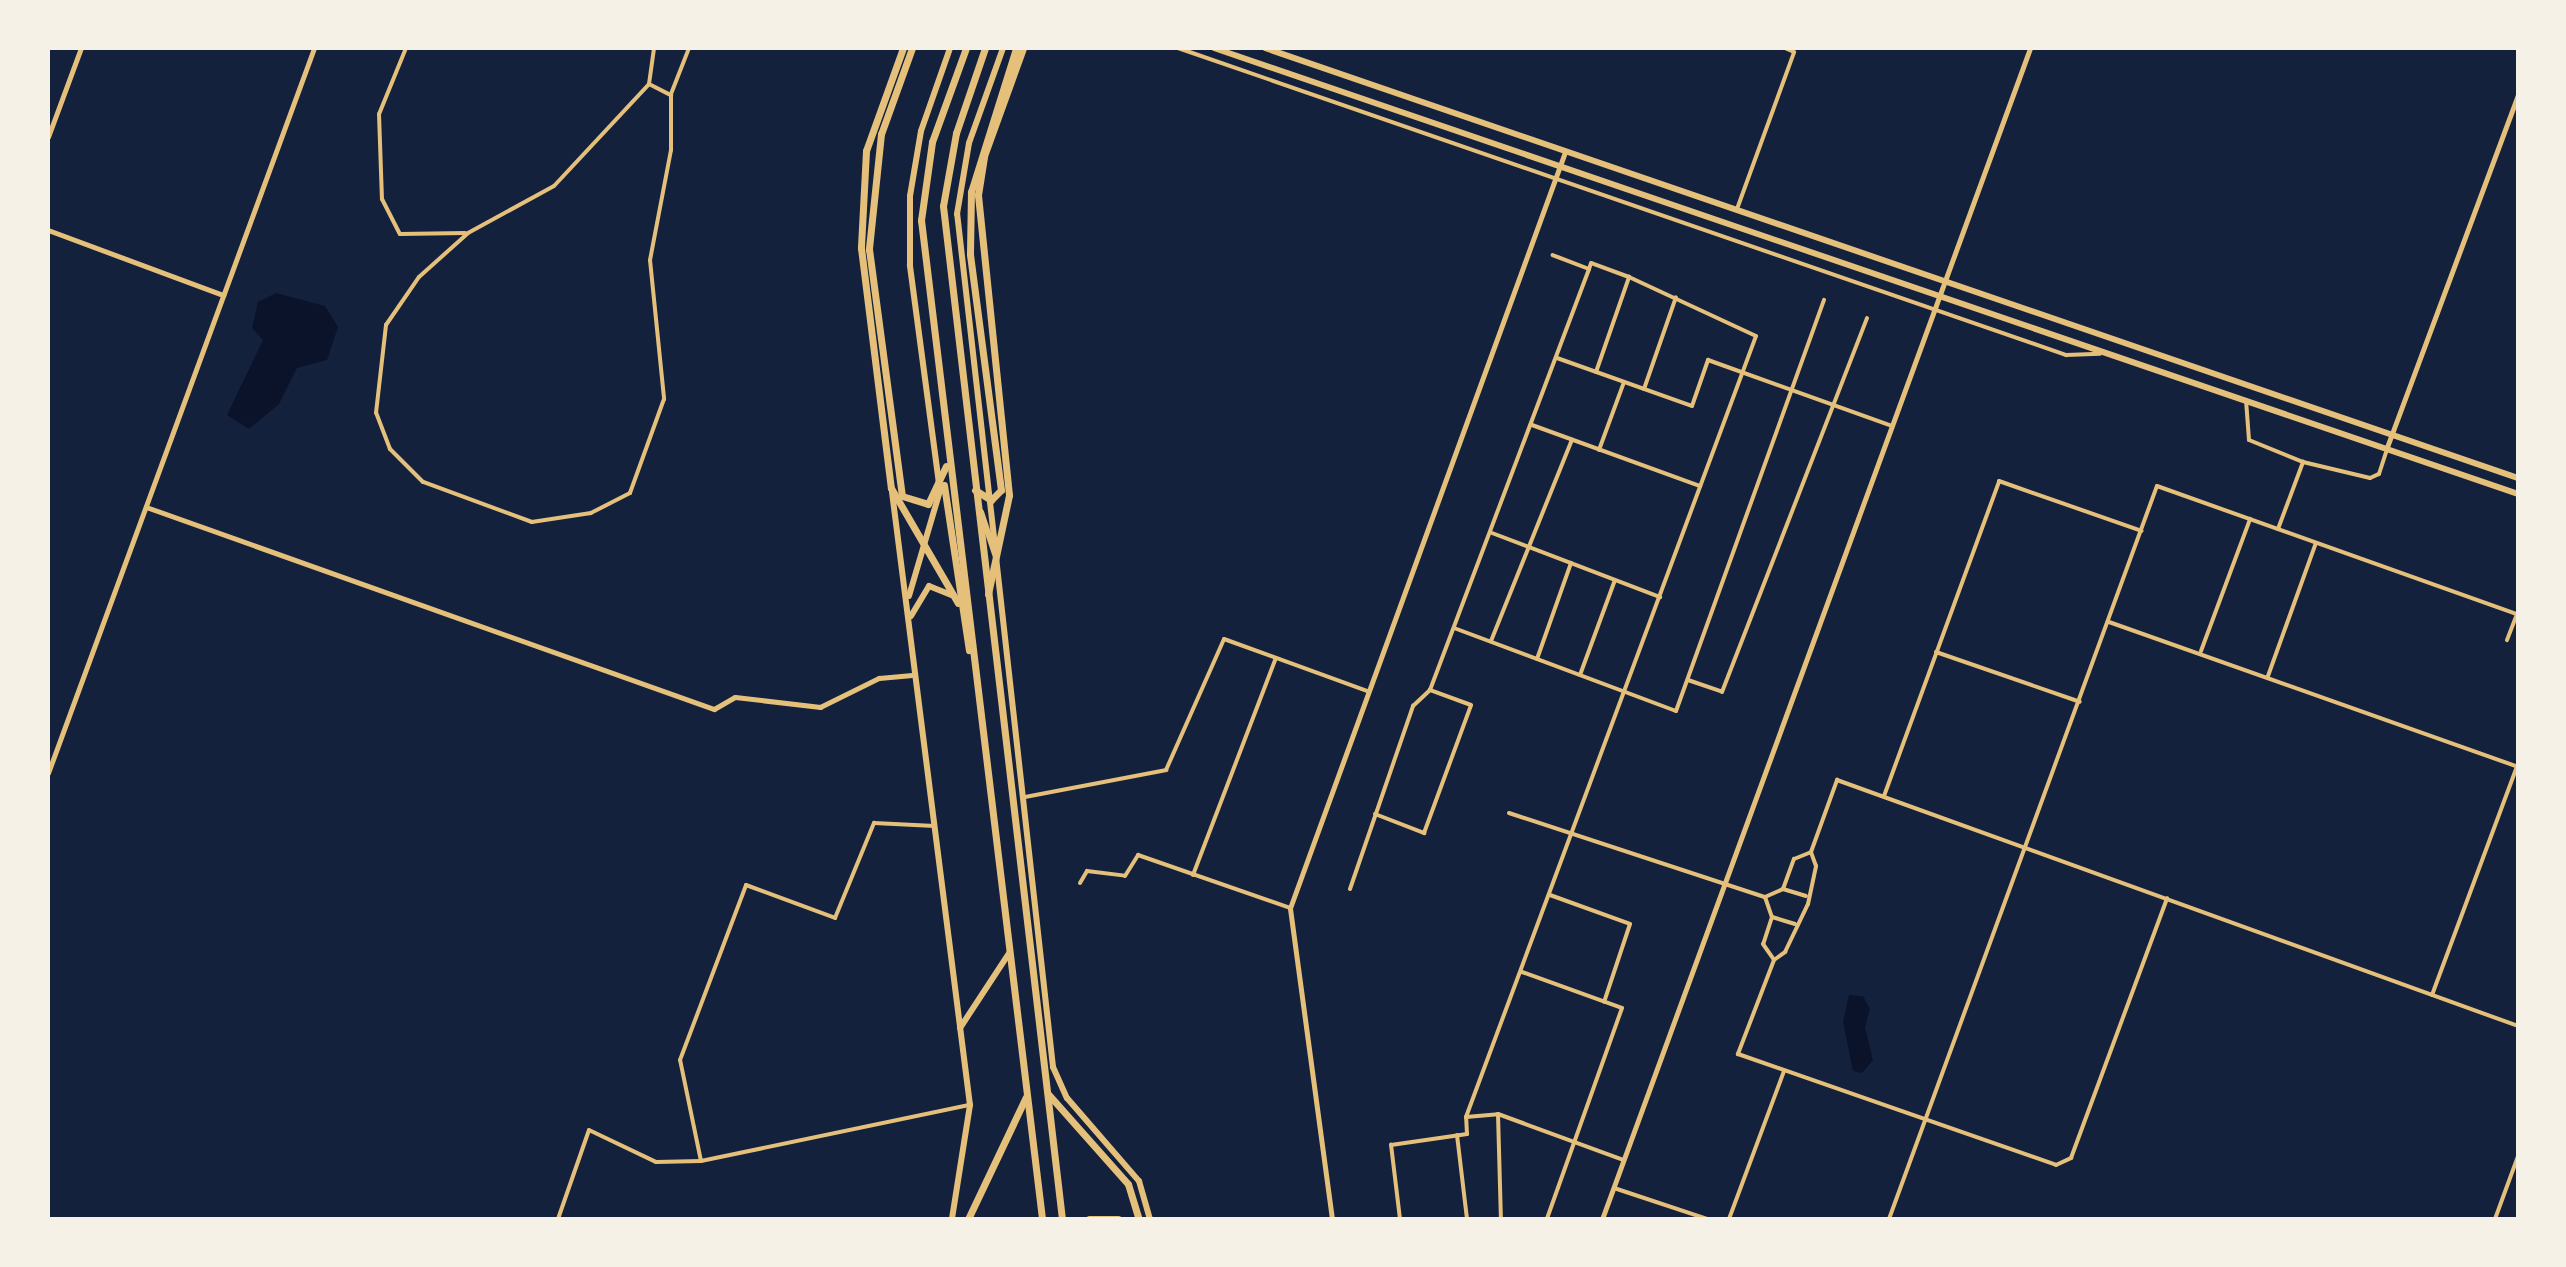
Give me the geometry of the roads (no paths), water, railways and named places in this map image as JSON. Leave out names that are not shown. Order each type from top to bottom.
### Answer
[{"type":"highway","points":[[903,48],[866,151],[860,212],[891,488],[957,602]]},
{"type":"highway","points":[[912,48],[881,134],[869,249],[898,488],[919,504],[940,491],[947,456]]},
{"type":"highway","points":[[966,48],[932,142],[921,220],[947,456],[1042,1219]]},
{"type":"highway","points":[[985,48],[956,133],[943,206],[1062,1219]]},
{"type":"highway","points":[[974,489],[991,500],[1001,490],[969,214],[977,158],[1016,48]]},
{"type":"highway","points":[[987,600],[1009,495],[978,195],[984,156],[1023,48]]},
{"type":"highway","points":[[944,475],[957,602],[972,657]]},
{"type":"highway","points":[[968,1219],[1027,1095]]},
{"type":"highway","points":[[1049,1095],[1128,1184],[1139,1219]]},
{"type":"highway","points":[[1089,1219],[1118,1219]]},
{"type":"main road","points":[[908,600],[940,491],[910,265],[910,196],[921,131],[950,48]]},
{"type":"main road","points":[[1003,48],[969,143],[957,214],[1053,1067]]},
{"type":"main road","points":[[1214,48],[2518,494]]},
{"type":"main road","points":[[1265,48],[2518,478]]},
{"type":"main road","points":[[891,488],[908,600],[970,1105],[952,1219]]},
{"type":"main road","points":[[974,489],[996,557]]},
{"type":"main road","points":[[910,619],[929,586],[957,602]]},
{"type":"main road","points":[[960,1028],[1010,952]]},
{"type":"main road","points":[[1041,1043],[1067,1098],[1139,1181],[1150,1219]]},
{"type":"street","points":[[48,137],[81,48]]},
{"type":"street","points":[[48,773],[314,48]]},
{"type":"street","points":[[406,48],[379,114],[382,199],[400,234],[468,233]]},
{"type":"street","points":[[654,48],[649,84],[554,186],[468,233],[419,277],[386,325],[376,413],[390,449],[423,482],[532,522],[591,513],[630,493],[664,399],[650,260],[671,150],[671,95],[689,48]]},
{"type":"street","points":[[1178,48],[2066,355],[2112,353]]},
{"type":"street","points":[[1737,210],[1794,52],[1785,48]]},
{"type":"street","points":[[1602,1219],[1937,295],[2030,48]]},
{"type":"street","points":[[649,84],[671,95]]},
{"type":"street","points":[[2246,400],[2249,440],[2303,462],[2370,478],[2379,474],[2391,434],[2518,94]]},
{"type":"street","points":[[1332,1219],[1290,908],[1565,152]]},
{"type":"street","points":[[48,230],[223,295]]},
{"type":"street","points":[[1553,255],[1589,269]]},
{"type":"street","points":[[1350,889],[1413,706],[1430,690],[1492,533],[1591,263],[1676,297],[1756,336],[1466,1117],[1467,1134],[1391,1145],[1400,1219]]},
{"type":"street","points":[[1596,372],[1629,277]]},
{"type":"street","points":[[1644,389],[1676,297]]},
{"type":"street","points":[[1454,628],[1676,711],[1824,300]]},
{"type":"street","points":[[1687,680],[1722,692],[1867,318]]},
{"type":"street","points":[[1557,358],[1692,406],[1708,360],[1890,425]]},
{"type":"street","points":[[1599,450],[1624,382]]},
{"type":"street","points":[[1532,425],[1700,486]]},
{"type":"street","points":[[1491,641],[1572,440]]},
{"type":"street","points":[[2278,529],[2303,462]]},
{"type":"street","points":[[1884,796],[1999,481],[2142,531]]},
{"type":"street","points":[[1889,1219],[2157,486],[2517,614],[2507,640]]},
{"type":"street","points":[[146,507],[714,709],[735,697],[820,707],[879,678],[916,675]]},
{"type":"street","points":[[2201,651],[2250,519]]},
{"type":"street","points":[[1492,533],[1660,597]]},
{"type":"street","points":[[2268,676],[2316,543]]},
{"type":"street","points":[[1537,659],[1571,563]]},
{"type":"street","points":[[1580,675],[1615,580]]},
{"type":"street","points":[[2109,621],[2201,651],[2518,766],[2432,995]]},
{"type":"street","points":[[1025,797],[1166,770],[1224,639],[1367,691]]},
{"type":"street","points":[[1936,652],[2080,702]]},
{"type":"street","points":[[1193,875],[1276,658]]},
{"type":"street","points":[[1374,814],[1424,833],[1471,705],[1430,690]]},
{"type":"street","points":[[2167,898],[2071,1158],[2056,1165],[1738,1054],[1774,960],[1785,952],[1806,896],[1816,866],[1811,852],[1837,780],[2167,898],[2518,1026]]},
{"type":"street","points":[[1509,813],[1723,886],[1765,897],[1783,889],[1806,896]]},
{"type":"street","points":[[701,1161],[680,1060],[746,885],[835,918],[874,823],[935,826]]},
{"type":"street","points":[[1783,889],[1794,859],[1811,852]]},
{"type":"street","points":[[1080,883],[1087,871],[1125,876],[1138,855],[1290,908]]},
{"type":"street","points":[[1550,895],[1630,924],[1604,1002]]},
{"type":"street","points":[[1765,897],[1772,917],[1763,944],[1774,960]]},
{"type":"street","points":[[1772,917],[1795,924]]},
{"type":"street","points":[[1521,971],[1622,1008],[1547,1219]]},
{"type":"street","points":[[1729,1219],[1784,1071]]},
{"type":"street","points":[[558,1219],[589,1130],[656,1162],[701,1161],[970,1105]]},
{"type":"street","points":[[1466,1117],[1498,1114],[1624,1160]]},
{"type":"street","points":[[1498,1114],[1501,1219]]},
{"type":"street","points":[[1457,1135],[1467,1219]]},
{"type":"street","points":[[2495,1219],[2518,1156]]},
{"type":"street","points":[[1614,1188],[1707,1219]]},
{"type":"street","points":[[2448,1219],[2461,1219]]},
{"type":"water","points":[[276,293],[325,306],[338,327],[327,360],[297,368],[279,404],[249,429],[227,415],[263,340],[252,328],[258,302]]},
{"type":"water","points":[[1849,995],[1863,996],[1870,1009],[1865,1027],[1873,1060],[1862,1073],[1853,1071],[1843,1022]]}]
